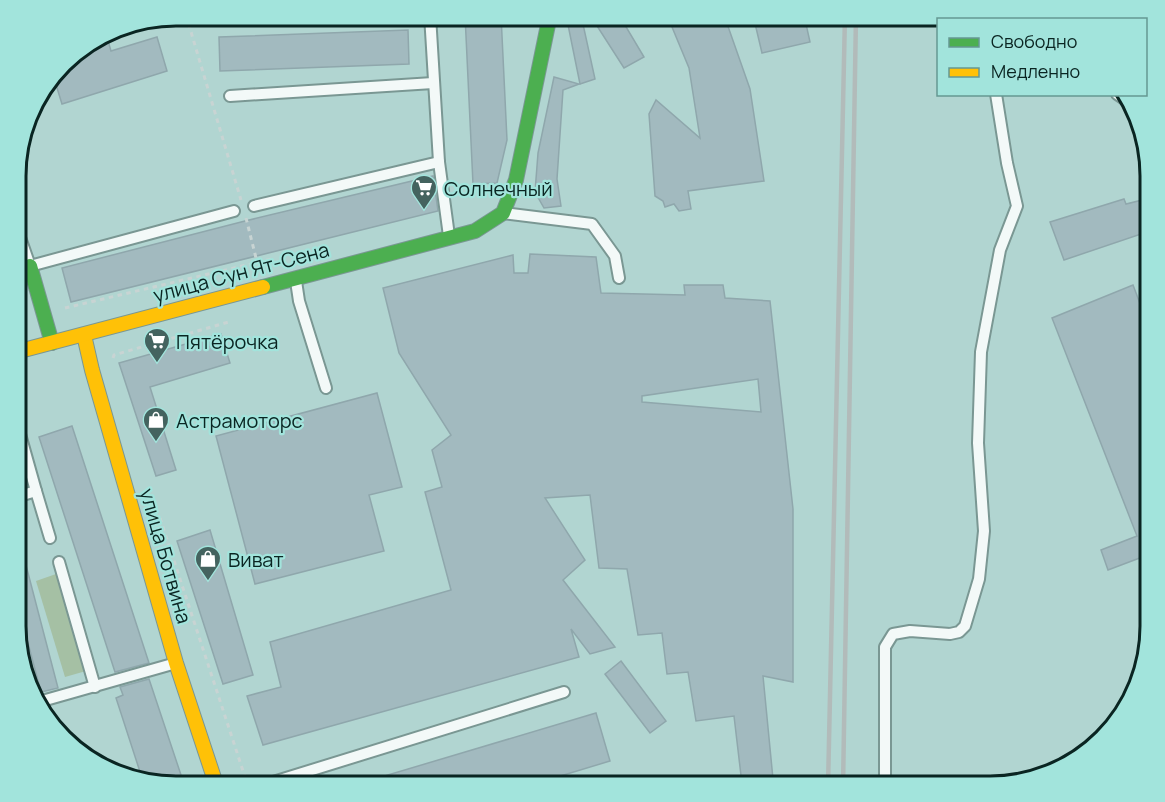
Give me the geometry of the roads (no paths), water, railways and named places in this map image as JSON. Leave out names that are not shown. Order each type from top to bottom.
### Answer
[{"type":"main road","points":[[503,213],[516,180],[548,26]]},
{"type":"main road","name":"улица Сун Ят-Сена","points":[[26,350],[475,231],[503,213]]},
{"type":"main road","points":[[30,266],[52,343]]},
{"type":"main road","name":"улица Ботвина","points":[[84,335],[176,663],[213,776]]},
{"type":"lane","points":[[430,26],[439,162],[449,238]]},
{"type":"lane","points":[[230,96],[433,83]]},
{"type":"lane","points":[[885,776],[885,647],[892,634],[910,631],[950,634],[958,632],[965,626],[979,579],[984,531],[978,443],[981,352],[1000,250],[1017,206],[996,96]]},
{"type":"lane","points":[[26,255],[30,266],[243,207],[439,162]]},
{"type":"lane","points":[[503,213],[592,224],[615,256],[619,278]]},
{"type":"lane","points":[[295,277],[299,301],[326,388]]},
{"type":"lane","points":[[26,456],[50,538]]},
{"type":"lane","points":[[26,494],[36,491]]},
{"type":"lane","points":[[59,562],[95,687]]},
{"type":"lane","points":[[46,700],[176,663]]},
{"type":"lane","points":[[292,776],[564,692]]},
{"type":"railway","points":[[828,776],[845,26]]},
{"type":"railway","points":[[843,776],[856,26]]},
{"type":"place","name":"Солнечный","points":[[424,211]]},
{"type":"place","name":"Пятёрочка","points":[[157,364]]},
{"type":"place","name":"Астрамоторс","points":[[156,443]]},
{"type":"place","name":"Виват","points":[[208,582]]}]
